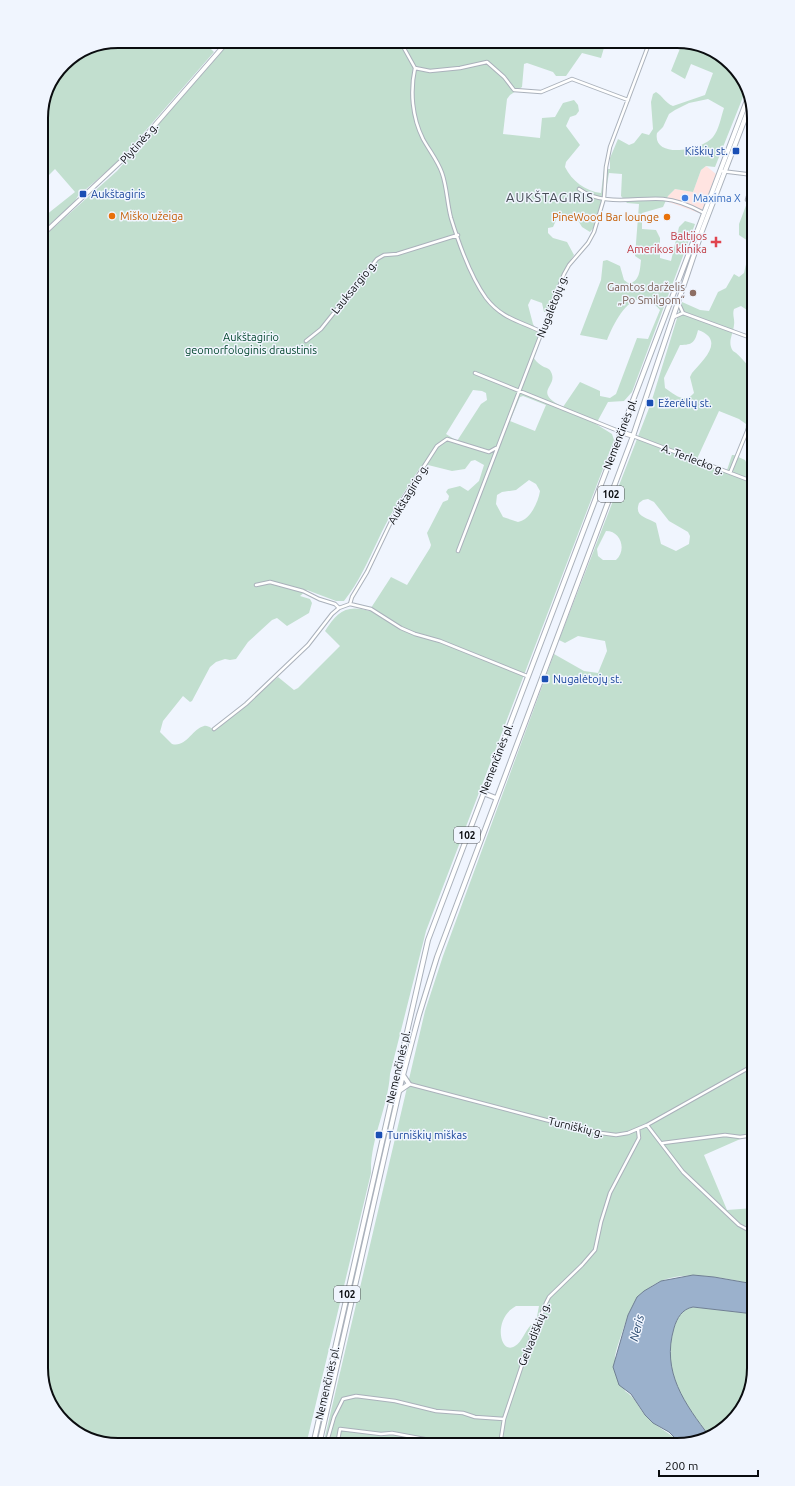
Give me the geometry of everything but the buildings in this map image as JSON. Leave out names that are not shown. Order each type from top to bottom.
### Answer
[{"type":"main road","name":"Plytinės g.","points":[[48,229],[134,149],[222,48]]},
{"type":"main road","name":"Nemenčinės pl.","points":[[321,1438],[399,1091],[413,1036],[437,956],[633,436],[746,104]]},
{"type":"main road","name":"Nemenčinės pl.","points":[[315,1438],[378,1154],[428,940],[527,676],[705,213],[747,114]]},
{"type":"main road","points":[[621,432],[633,436]]},
{"type":"main road","points":[[483,793],[496,798]]},
{"type":"main road","points":[[406,1035],[413,1036]]},
{"type":"main road","points":[[399,1091],[409,1084],[403,1075]]},
{"type":"main road","points":[[378,1154],[385,1156]]},
{"type":"street","points":[[404,48],[415,68],[412,90],[417,122],[421,134],[442,172],[451,217],[466,258],[486,298],[502,315],[542,332]]},
{"type":"street","name":"Nugalėtojų g.","points":[[458,551],[567,269],[591,240],[604,198],[608,155],[647,48]]},
{"type":"street","points":[[415,68],[430,71],[460,68],[487,62],[504,77],[514,90],[541,92],[572,79],[628,100]]},
{"type":"street","points":[[723,172],[747,175]]},
{"type":"street","points":[[579,189],[589,195],[604,198],[636,200],[665,199],[705,213]]},
{"type":"street","name":"Lauksargio g.","points":[[306,341],[321,328],[377,259],[458,235]]},
{"type":"street","points":[[678,304],[684,313],[747,336]]},
{"type":"street","points":[[674,317],[684,313]]},
{"type":"street","points":[[475,373],[621,432]]},
{"type":"street","points":[[730,473],[747,431]]},
{"type":"street","name":"A. Terlecko g.","points":[[633,436],[747,479]]},
{"type":"street","name":"Aukštagirio g.","points":[[350,604],[352,597],[367,572],[399,505],[437,446],[447,439],[489,452],[498,445]]},
{"type":"street","points":[[256,585],[270,582],[302,591],[319,599],[336,604],[339,608]]},
{"type":"street","points":[[214,729],[246,704],[302,650],[314,638],[326,620],[339,608],[350,604],[371,609],[401,628],[415,634],[440,641],[527,676]]},
{"type":"street","name":"Turniškių g.","points":[[409,1084],[601,1133],[616,1135],[647,1125],[747,1069]]},
{"type":"street","points":[[647,1125],[683,1172],[738,1225],[747,1230]]},
{"type":"street","name":"Gelvadiškių g.","points":[[501,1438],[504,1419],[529,1344],[546,1303],[549,1297],[582,1265],[596,1246],[601,1222],[610,1193],[639,1138],[638,1129]]},
{"type":"street","points":[[662,1144],[725,1135],[740,1137],[747,1136]]},
{"type":"street","points":[[328,1438],[334,1417],[343,1399],[350,1396],[395,1401],[436,1411],[462,1413],[475,1417],[504,1419]]},
{"type":"street","points":[[338,1438],[340,1429],[381,1434],[392,1432],[422,1438]]},
{"type":"shaded area","points":[[706,166],[716,174],[703,208],[699,213],[666,201],[668,196],[675,189],[693,192],[701,170]]},
{"type":"green space","points":[[210,48],[214,52],[120,160],[78,196],[73,204],[48,226],[48,213],[75,192],[55,169],[48,176],[48,113],[50,100],[62,75],[72,65],[91,53],[104,49]]},
{"type":"green space","name":"Aukštagirio geomorfologinis draustinis","points":[[225,48],[604,48],[601,58],[582,53],[566,76],[556,76],[553,72],[527,63],[524,64],[522,87],[510,95],[507,99],[503,134],[540,138],[542,118],[555,117],[563,103],[574,100],[578,105],[579,111],[576,115],[570,117],[566,126],[580,145],[566,162],[565,167],[571,177],[584,188],[601,193],[604,169],[610,169],[610,158],[618,139],[629,145],[634,143],[642,133],[649,135],[653,129],[651,102],[653,94],[656,92],[673,106],[705,95],[713,73],[691,64],[685,79],[671,71],[680,48],[691,49],[708,55],[723,65],[733,75],[743,96],[715,167],[706,166],[701,170],[693,192],[675,189],[668,196],[663,207],[642,213],[642,229],[656,230],[660,238],[660,258],[671,261],[679,227],[685,221],[695,224],[632,392],[624,401],[608,402],[596,424],[612,434],[614,440],[426,931],[390,1074],[389,1087],[373,1148],[371,1173],[308,1438],[104,1437],[87,1431],[72,1421],[65,1414],[53,1395],[49,1382],[48,233],[117,171]],"holes":[[[708,99],[724,108],[713,137],[708,142],[690,149],[670,150],[662,147],[658,141],[657,133],[663,127],[669,114],[689,103]],[[609,173],[622,174],[621,196],[627,203],[639,204],[635,256],[641,260],[639,275],[635,281],[628,283],[624,280],[620,266],[607,260],[603,261],[601,280],[580,335],[607,340],[621,313],[635,301],[642,299],[651,302],[660,310],[648,339],[637,338],[616,394],[610,398],[600,396],[600,391],[580,382],[563,407],[554,402],[547,393],[552,382],[551,371],[533,357],[533,350],[539,335],[533,324],[528,305],[531,299],[542,303],[544,312],[548,312],[566,267],[574,255],[567,242],[553,238],[548,233],[548,228],[553,227],[558,216],[576,217],[582,227],[590,232],[601,219]],[[473,390],[486,393],[487,400],[481,404],[457,441],[446,434]],[[523,396],[546,405],[535,431],[510,421],[520,397]],[[475,460],[484,465],[479,481],[468,491],[460,486],[448,489],[446,492],[449,496],[448,500],[443,502],[427,533],[431,545],[430,548],[407,585],[391,577],[369,611],[354,609],[342,612],[338,615],[325,631],[340,646],[298,688],[294,690],[278,677],[216,730],[204,726],[181,743],[172,744],[160,732],[163,721],[183,696],[190,702],[192,701],[210,667],[216,662],[225,659],[236,659],[248,642],[272,620],[277,618],[287,626],[309,613],[312,603],[310,599],[300,596],[307,590],[336,601],[344,601],[363,571],[393,511],[421,466],[428,465],[452,471],[465,469],[471,461]],[[529,480],[536,484],[540,491],[533,510],[526,518],[518,522],[503,517],[496,504],[497,495],[502,492],[516,490]]]},
{"type":"green space","points":[[747,203],[747,240],[739,235],[739,224]]},
{"type":"green space","points":[[747,260],[747,310],[741,306],[734,309],[734,325],[730,345],[733,351],[739,355],[747,365],[747,433],[745,433],[746,424],[739,419],[719,411],[696,461],[726,473],[732,455],[745,460],[747,464],[747,1136],[704,1155],[727,1210],[747,1209],[747,1283],[715,1277],[678,1277],[661,1281],[647,1290],[634,1304],[617,1348],[615,1359],[618,1371],[625,1391],[631,1396],[649,1419],[674,1438],[325,1438],[425,1011],[443,956],[554,654],[584,671],[598,673],[607,651],[605,641],[578,636],[565,643],[559,640],[651,403],[682,302],[700,310],[709,311],[718,292],[726,288],[734,274],[739,277],[744,273]],"holes":[[[698,330],[706,334],[710,339],[710,350],[690,377],[694,393],[691,396],[684,398],[665,388],[664,378],[680,345],[693,342]],[[648,499],[654,502],[669,521],[688,532],[690,536],[689,544],[676,551],[661,544],[656,523],[642,516],[638,511],[639,503]],[[606,531],[615,534],[621,542],[621,551],[616,560],[603,560],[598,556],[597,549]],[[516,1306],[539,1306],[535,1327],[531,1325],[522,1339],[515,1346],[510,1348],[505,1346],[502,1341],[501,1327],[508,1312]]]},
{"type":"green space","points":[[693,1307],[747,1313],[747,1368],[745,1386],[740,1399],[730,1414],[720,1424],[706,1432],[677,1387],[670,1359],[674,1328],[680,1314]]},
{"type":"water","name":"Neris","points":[[693,1275],[747,1283],[747,1313],[693,1307],[683,1312],[678,1317],[674,1328],[671,1344],[673,1373],[684,1400],[706,1432],[691,1437],[675,1438],[669,1432],[653,1423],[645,1415],[631,1394],[619,1385],[613,1367],[628,1315],[637,1297],[661,1281]]},
{"type":"place","name":"Kiškių st.","points":[[736,151]]},
{"type":"place","name":"Aukštagiris","points":[[83,194]]},
{"type":"place","name":"Maxima X","points":[[685,198]]},
{"type":"place","name":"Miško užeiga","points":[[112,216]]},
{"type":"place","name":"PineWood Bar lounge","points":[[667,217]]},
{"type":"place","name":"Baltijos Amerikos klinika","points":[[716,242]]},
{"type":"place","name":"Gamtos darželis „Po Smilgom“","points":[[693,293]]},
{"type":"place","name":"Ežerėlių st.","points":[[650,403]]},
{"type":"place","name":"Nugalėtojų st.","points":[[545,679]]},
{"type":"place","name":"Turniškių miškas","points":[[379,1135]]},
{"type":"district","name":"AUKŠTAGIRIS","points":[[550,197]]}]
